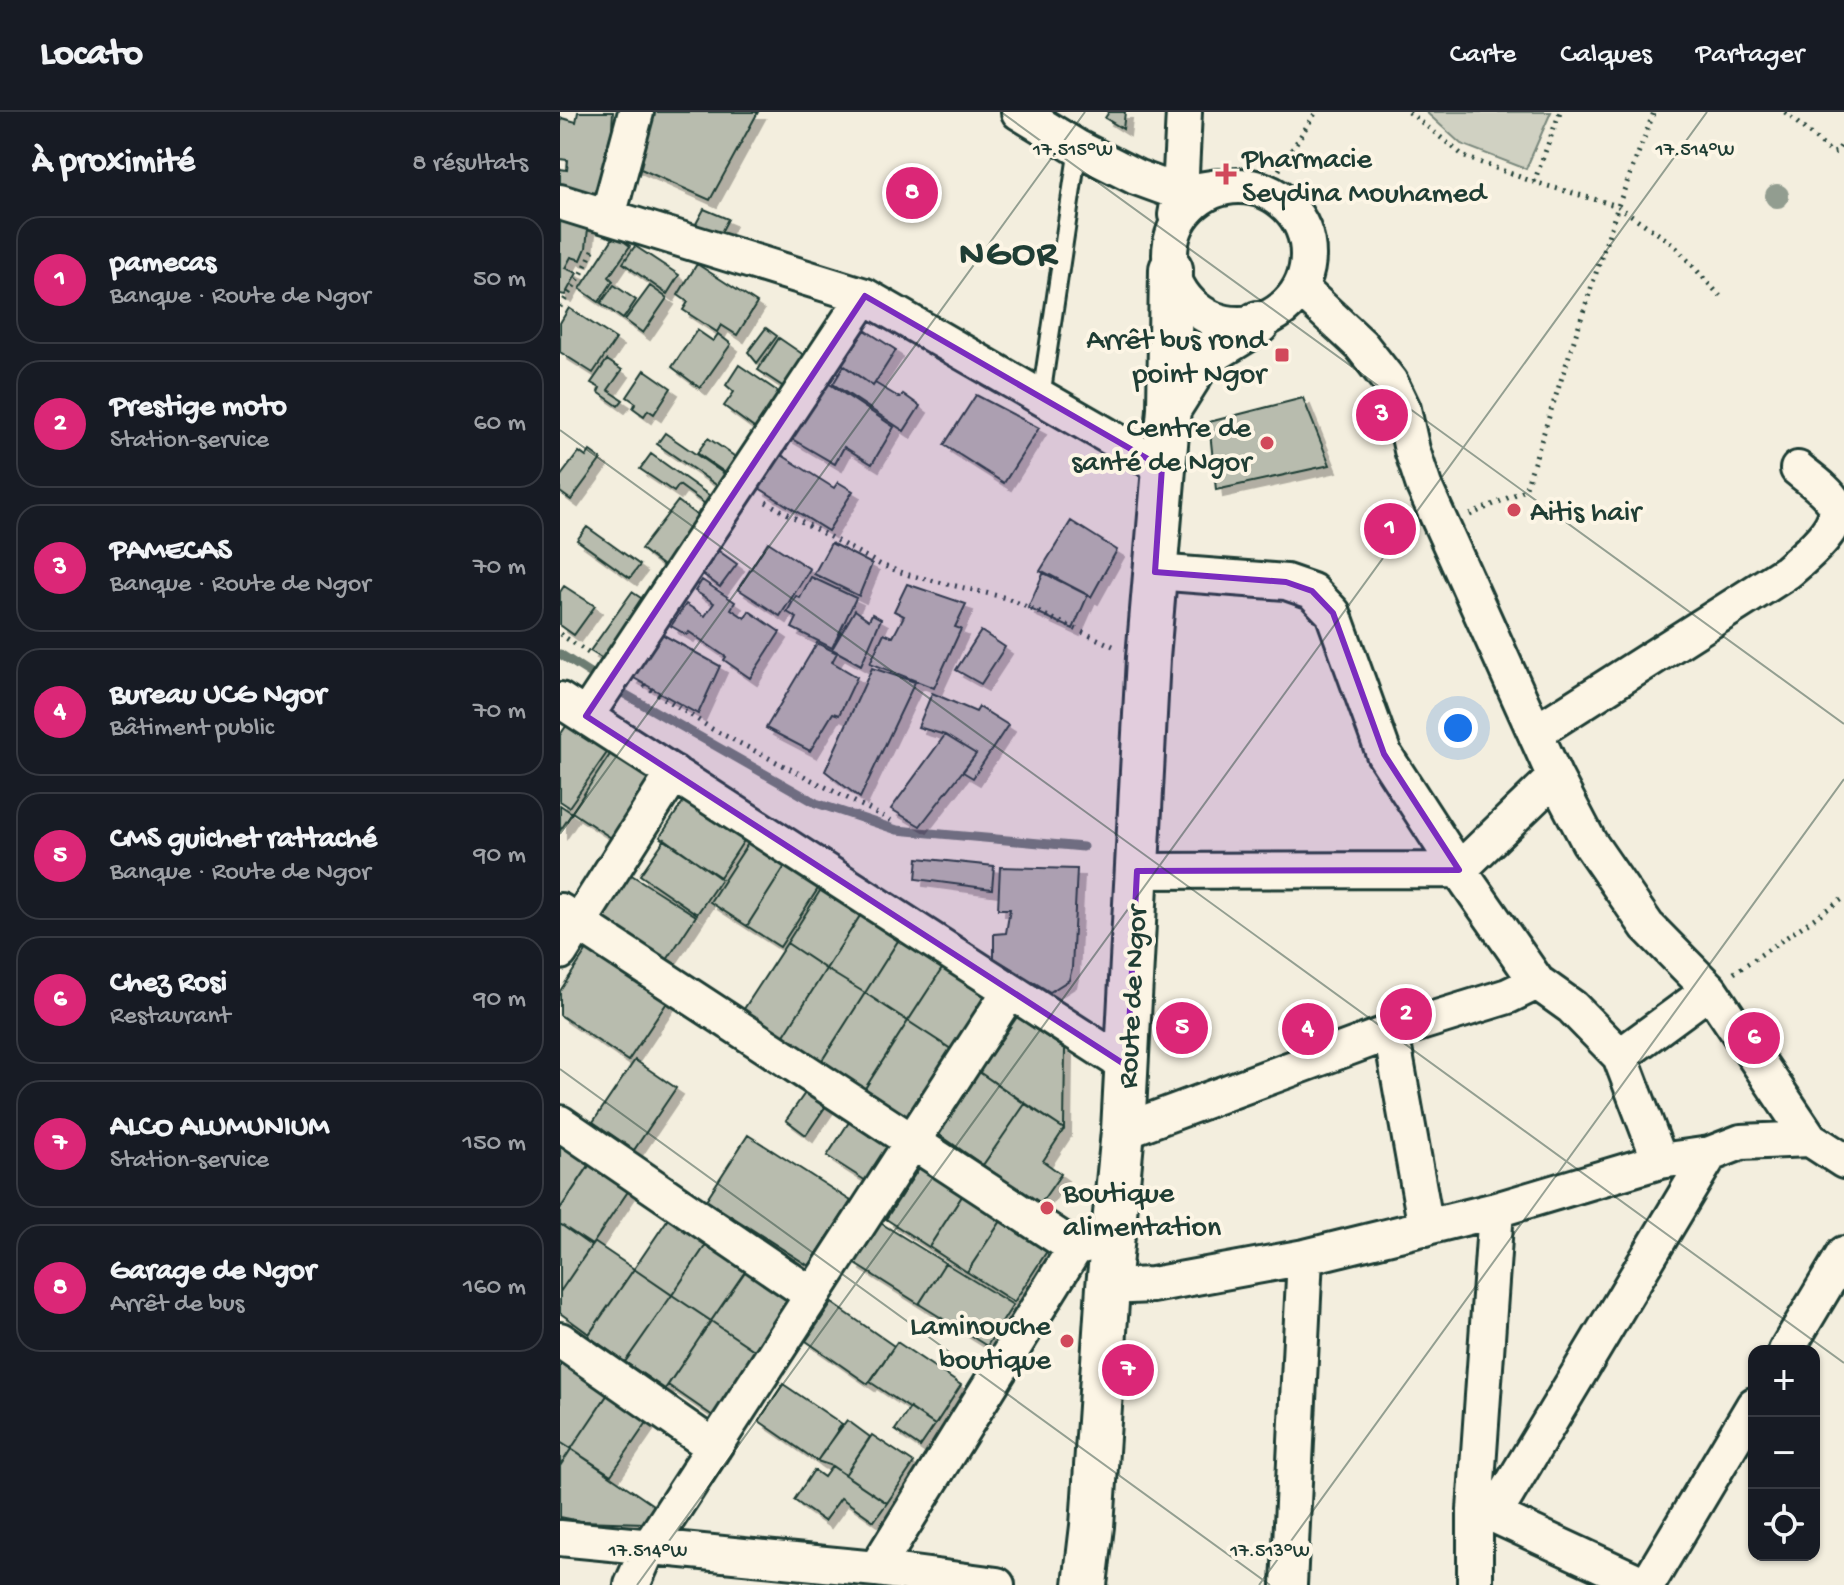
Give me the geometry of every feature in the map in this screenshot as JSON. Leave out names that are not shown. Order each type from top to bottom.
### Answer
[{"type":"street","points":[[608,216],[636,112]]},
{"type":"street","points":[[1019,112],[1123,171],[1180,193],[1230,185],[1248,185],[1266,190],[1286,203],[1300,221],[1309,243],[1308,267],[1301,289],[1282,310],[1214,350],[1196,366],[1169,409]]},
{"type":"street","points":[[1184,112],[1180,193],[1171,254],[1179,291],[1194,308],[1213,320],[1235,325],[1258,323]]},
{"type":"street","points":[[1171,254],[1182,213],[1203,194],[1230,185]]},
{"type":"street","points":[[560,202],[865,296],[1162,467]]},
{"type":"street","name":"Route de Ngor","points":[[1085,1585],[1123,1131],[1148,658],[1169,409],[1171,254]]},
{"type":"street","points":[[1301,289],[1361,345],[1390,382],[1403,409],[1424,486],[1555,777],[1589,842],[1647,926],[1710,990],[1810,1139],[1844,1161]]},
{"type":"street","points":[[865,296],[595,693],[674,773],[1127,1066]]},
{"type":"street","points":[[1536,732],[1787,572],[1830,532],[1838,520],[1834,502],[1798,469]]},
{"type":"street","points":[[1155,572],[1286,582],[1312,591],[1333,613],[1384,754],[1537,982],[1572,1007],[1620,1056],[1660,1161]]},
{"type":"street","points":[[560,952],[569,917],[674,773]]},
{"type":"street","points":[[1137,871],[1459,870],[1555,777]]},
{"type":"street","points":[[569,917],[1075,1248]]},
{"type":"street","points":[[1123,1131],[1391,1032],[1508,996],[1537,982]]},
{"type":"street","points":[[1620,1056],[1710,990]]},
{"type":"street","points":[[632,1585],[649,1547],[1010,991]]},
{"type":"street","points":[[1391,1032],[1426,1228]]},
{"type":"street","points":[[560,1123],[812,1295]]},
{"type":"street","points":[[1108,1287],[1152,1285],[1305,1257],[1496,1210],[1660,1161],[1710,1154],[1741,1142],[1810,1139]]},
{"type":"street","points":[[1485,1513],[1710,1154]]},
{"type":"street","points":[[1475,1585],[1485,1513],[1496,1210]]},
{"type":"street","points":[[876,1569],[1075,1248],[1114,1238]]},
{"type":"street","points":[[1790,1345],[1844,1254]]},
{"type":"street","points":[[1289,1585],[1305,1257]]},
{"type":"street","points":[[560,1340],[714,1447]]},
{"type":"street","points":[[1485,1513],[1646,1585],[1748,1415]]},
{"type":"street","points":[[560,1538],[876,1569],[997,1585]]},
{"type":"lane","points":[[1041,397],[1078,148]]},
{"type":"path","points":[[1266,190],[1316,112]]},
{"type":"path","points":[[1409,112],[1465,157],[1534,182],[1618,206],[1673,244],[1720,296]]},
{"type":"path","points":[[1534,182],[1560,112]]},
{"type":"path","points":[[1443,528],[1525,490],[1618,206],[1654,112]]},
{"type":"path","points":[[1785,112],[1832,153],[1837,152],[1844,141]]},
{"type":"path","points":[[560,307],[588,261],[608,216]]},
{"type":"path","points":[[737,486],[881,565],[909,575],[1007,598],[1101,642],[1148,658]]},
{"type":"path","points":[[560,634],[595,693],[712,729],[892,821]]},
{"type":"path","points":[[1710,990],[1844,898]]},
{"type":"highlighted area","points":[[865,296],[1162,467],[1155,572],[1286,582],[1312,591],[1333,613],[1384,754],[1459,870],[1137,871],[1127,1066],[586,716]]},
{"type":"shaded area","points":[[1426,112],[1551,112],[1526,169],[1461,144]]},
{"type":"building","points":[[578,112],[613,112],[611,145],[592,207],[560,197],[560,169],[567,170],[568,160],[560,159],[560,127],[562,118],[576,122]]},
{"type":"building","points":[[654,112],[758,112],[710,200],[623,161]]},
{"type":"building","points":[[1109,112],[1125,112],[1123,129],[1105,118]]},
{"type":"building","points":[[704,209],[728,219],[716,242],[691,233]]},
{"type":"building","points":[[560,216],[588,228],[581,260],[571,257],[565,268],[577,273],[565,295],[560,294]]},
{"type":"building","points":[[615,235],[630,246],[609,277],[613,281],[599,302],[580,289]]},
{"type":"building","points":[[635,246],[679,275],[667,294],[623,263]]},
{"type":"building","points":[[697,264],[757,303],[737,335],[721,325],[717,332],[683,310],[688,302],[678,295]]},
{"type":"building","points":[[614,285],[636,300],[623,319],[601,303]]},
{"type":"building","points":[[650,286],[667,298],[643,333],[625,320]]},
{"type":"building","points":[[569,308],[616,339],[593,373],[560,352],[560,323]]},
{"type":"building","points":[[766,328],[777,336],[757,363],[748,352]]},
{"type":"building","points":[[697,330],[713,341],[718,334],[731,344],[700,388],[672,367]]},
{"type":"building","points":[[865,330],[896,350],[873,386],[842,364]]},
{"type":"building","points":[[779,338],[814,362],[793,393],[758,370]]},
{"type":"building","points":[[607,360],[622,370],[608,390],[623,400],[618,406],[591,383]]},
{"type":"building","points":[[739,365],[786,397],[761,433],[724,406],[734,392],[726,385]]},
{"type":"building","points":[[844,366],[873,386],[875,383],[900,398],[903,394],[920,406],[904,431],[833,384]]},
{"type":"building","points":[[645,370],[671,388],[654,414],[648,410],[644,416],[633,408],[636,403],[627,397]]},
{"type":"building","points":[[822,379],[894,427],[872,464],[844,447],[835,464],[785,435]]},
{"type":"building","points":[[976,395],[1039,428],[1004,483],[944,445]]},
{"type":"building","name":"Centre de santé de Ngor","points":[[1303,398],[1330,465],[1216,490],[1209,422]]},
{"type":"building","points":[[665,433],[726,475],[718,486],[657,444]]},
{"type":"building","points":[[708,438],[740,460],[730,476],[697,453]]},
{"type":"building","points":[[590,451],[601,459],[571,500],[560,492],[560,477],[579,452],[586,457]]},
{"type":"building","points":[[651,454],[713,498],[708,506],[679,485],[674,492],[640,469]]},
{"type":"building","points":[[780,454],[834,488],[838,482],[853,491],[828,531],[759,488]]},
{"type":"building","points":[[678,501],[703,520],[666,568],[641,549]]},
{"type":"building","points":[[1071,521],[1117,550],[1091,597],[1040,571]]},
{"type":"building","points":[[587,527],[640,565],[630,578],[577,540]]},
{"type":"building","points":[[768,542],[810,569],[780,616],[738,589]]},
{"type":"building","points":[[831,543],[872,564],[859,596],[814,574]]},
{"type":"building","points":[[716,549],[737,564],[720,587],[700,572]]},
{"type":"building","points":[[1044,572],[1088,595],[1073,629],[1028,608]]},
{"type":"building","points":[[811,577],[856,598],[832,648],[792,628],[797,618],[787,612],[796,596],[800,598]]},
{"type":"building","points":[[702,580],[735,602],[731,609],[745,618],[749,611],[780,632],[750,678],[689,632],[687,635],[671,626],[686,604],[705,616],[714,603],[695,591]]},
{"type":"building","points":[[907,584],[966,604],[955,627],[961,629],[934,688],[870,663],[884,633],[893,637],[904,616],[894,611]]},
{"type":"building","points":[[564,586],[595,606],[574,635],[560,625],[560,592]]},
{"type":"building","points":[[632,592],[653,606],[613,665],[590,651]]},
{"type":"building","points":[[855,610],[869,620],[872,614],[881,619],[861,665],[832,649]]},
{"type":"building","points":[[981,631],[1005,647],[981,684],[956,670]]},
{"type":"building","points":[[660,633],[720,666],[698,714],[632,677]]},
{"type":"building","points":[[817,643],[837,653],[832,662],[857,677],[839,715],[833,713],[810,751],[766,728]]},
{"type":"building","points":[[872,668],[915,682],[860,798],[825,771]]},
{"type":"building","points":[[932,693],[976,712],[979,707],[1008,725],[973,778],[963,772],[976,754],[945,735],[918,727]]},
{"type":"building","points":[[571,719],[611,747],[569,807],[560,801],[560,735]]},
{"type":"building","points":[[945,735],[976,754],[920,826],[891,809]]},
{"type":"building","points":[[613,750],[657,778],[616,841],[572,812]]},
{"type":"building","points":[[687,796],[747,836],[720,877],[660,837]]},
{"type":"building","points":[[560,805],[572,813],[560,831]]},
{"type":"building","points":[[665,839],[721,879],[697,914],[640,875]]},
{"type":"building","points":[[751,839],[787,863],[747,926],[710,902]]},
{"type":"building","points":[[918,858],[994,866],[992,889],[916,879]]},
{"type":"building","points":[[787,863],[821,884],[780,947],[747,926]]},
{"type":"building","points":[[1000,867],[1077,869],[1072,968],[1069,980],[1050,992],[994,958],[994,934],[1006,933],[1010,909],[998,909]]},
{"type":"building","points":[[630,874],[696,916],[667,960],[601,918]]},
{"type":"building","points":[[825,883],[865,908],[826,969],[787,943]]},
{"type":"building","points":[[865,908],[903,933],[865,993],[826,969]]},
{"type":"building","points":[[903,933],[947,961],[908,1021],[865,993]]},
{"type":"building","points":[[787,943],[826,969],[783,1037],[742,1012]]},
{"type":"building","points":[[591,944],[670,998],[628,1061],[560,1015],[560,991]]},
{"type":"building","points":[[947,961],[990,988],[951,1049],[908,1021]]},
{"type":"building","points":[[826,969],[865,993],[821,1062],[783,1037]]},
{"type":"building","points":[[865,993],[908,1021],[864,1090],[821,1062]]},
{"type":"building","points":[[1017,1017],[1065,1049],[1064,1129],[979,1072]]},
{"type":"building","points":[[908,1021],[951,1049],[907,1118],[864,1090]]},
{"type":"building","points":[[635,1060],[676,1088],[634,1150],[593,1122]]},
{"type":"building","points":[[979,1072],[1025,1104],[983,1165],[937,1133]]},
{"type":"building","points":[[810,1086],[830,1100],[806,1135],[786,1120]]},
{"type":"building","points":[[1025,1104],[1064,1129],[1043,1161],[1061,1174],[1040,1204],[983,1165]]},
{"type":"building","points":[[853,1116],[892,1142],[866,1181],[827,1156]]},
{"type":"building","points":[[560,1134],[595,1157],[560,1209]]},
{"type":"building","points":[[748,1135],[851,1201],[809,1266],[706,1200]]},
{"type":"building","points":[[592,1161],[631,1187],[592,1245],[560,1224],[560,1209]]},
{"type":"building","points":[[923,1162],[966,1190],[929,1247],[886,1219]]},
{"type":"building","points":[[966,1190],[1005,1215],[967,1272],[929,1247]]},
{"type":"building","points":[[674,1210],[712,1236],[672,1295],[634,1269]]},
{"type":"building","points":[[1005,1215],[1051,1245],[1014,1302],[967,1272]]},
{"type":"building","points":[[879,1222],[945,1263],[919,1304],[854,1263]]},
{"type":"building","points":[[560,1224],[591,1246],[560,1292]]},
{"type":"building","points":[[712,1236],[751,1263],[711,1321],[672,1295]]},
{"type":"building","points":[[594,1242],[634,1269],[589,1334],[560,1313],[560,1292]]},
{"type":"building","points":[[751,1263],[797,1294],[757,1352],[711,1321]]},
{"type":"building","points":[[945,1263],[1013,1305],[987,1346],[919,1304]]},
{"type":"building","points":[[634,1269],[672,1295],[625,1362],[588,1336]]},
{"type":"building","points":[[672,1295],[711,1321],[665,1389],[625,1362]]},
{"type":"building","points":[[832,1303],[894,1346],[868,1384],[806,1341]]},
{"type":"building","points":[[711,1321],[757,1352],[713,1416],[668,1385]]},
{"type":"building","points":[[897,1342],[961,1385],[935,1425],[870,1382]]},
{"type":"building","points":[[560,1348],[614,1385],[571,1449],[560,1442]]},
{"type":"building","points":[[783,1384],[842,1424],[817,1461],[759,1421]]},
{"type":"building","points":[[614,1385],[654,1412],[611,1475],[571,1449]]},
{"type":"building","points":[[910,1408],[935,1425],[920,1447],[895,1430]]},
{"type":"building","points":[[847,1420],[870,1437],[845,1475],[817,1461]]},
{"type":"building","points":[[872,1435],[914,1463],[887,1503],[845,1475]]},
{"type":"building","points":[[560,1442],[571,1449],[560,1466]]},
{"type":"building","points":[[571,1449],[656,1507],[645,1523],[580,1521],[560,1517],[560,1466]]},
{"type":"building","points":[[832,1466],[887,1503],[874,1521],[841,1498],[824,1521],[794,1500],[814,1470],[824,1477]]},
{"type":"waterway","points":[[560,654],[601,680]]},
{"type":"waterway","points":[[614,688],[816,803],[897,830],[1083,847]]},
{"type":"place","name":"Pharmacie Seydina Mouhamed","points":[[1226,174]]},
{"type":"place","name":"Garage de Ngor","points":[[912,193]]},
{"type":"place","name":"Arrêt bus rond point Ngor","points":[[1282,355]]},
{"type":"place","name":"PAMECAS","points":[[1382,415]]},
{"type":"place","name":"Centre de santé de Ngor","points":[[1267,443]]},
{"type":"place","name":"Aitis hair","points":[[1514,510]]},
{"type":"place","name":"pamecas","points":[[1390,529]]},
{"type":"place","name":"Prestige moto","points":[[1406,1014]]},
{"type":"place","name":"CMS guichet rattaché","points":[[1182,1028]]},
{"type":"place","name":"Bureau UCG Ngor","points":[[1308,1029]]},
{"type":"place","name":"Chez Rosi","points":[[1754,1038]]},
{"type":"place","name":"Boutique alimentation","points":[[1047,1208]]},
{"type":"place","name":"Laminouche boutique","points":[[1067,1341]]},
{"type":"place","name":"ALCO ALUMUNIUM","points":[[1128,1370]]},
{"type":"district","name":"NGOR","points":[[1009,250]]}]
